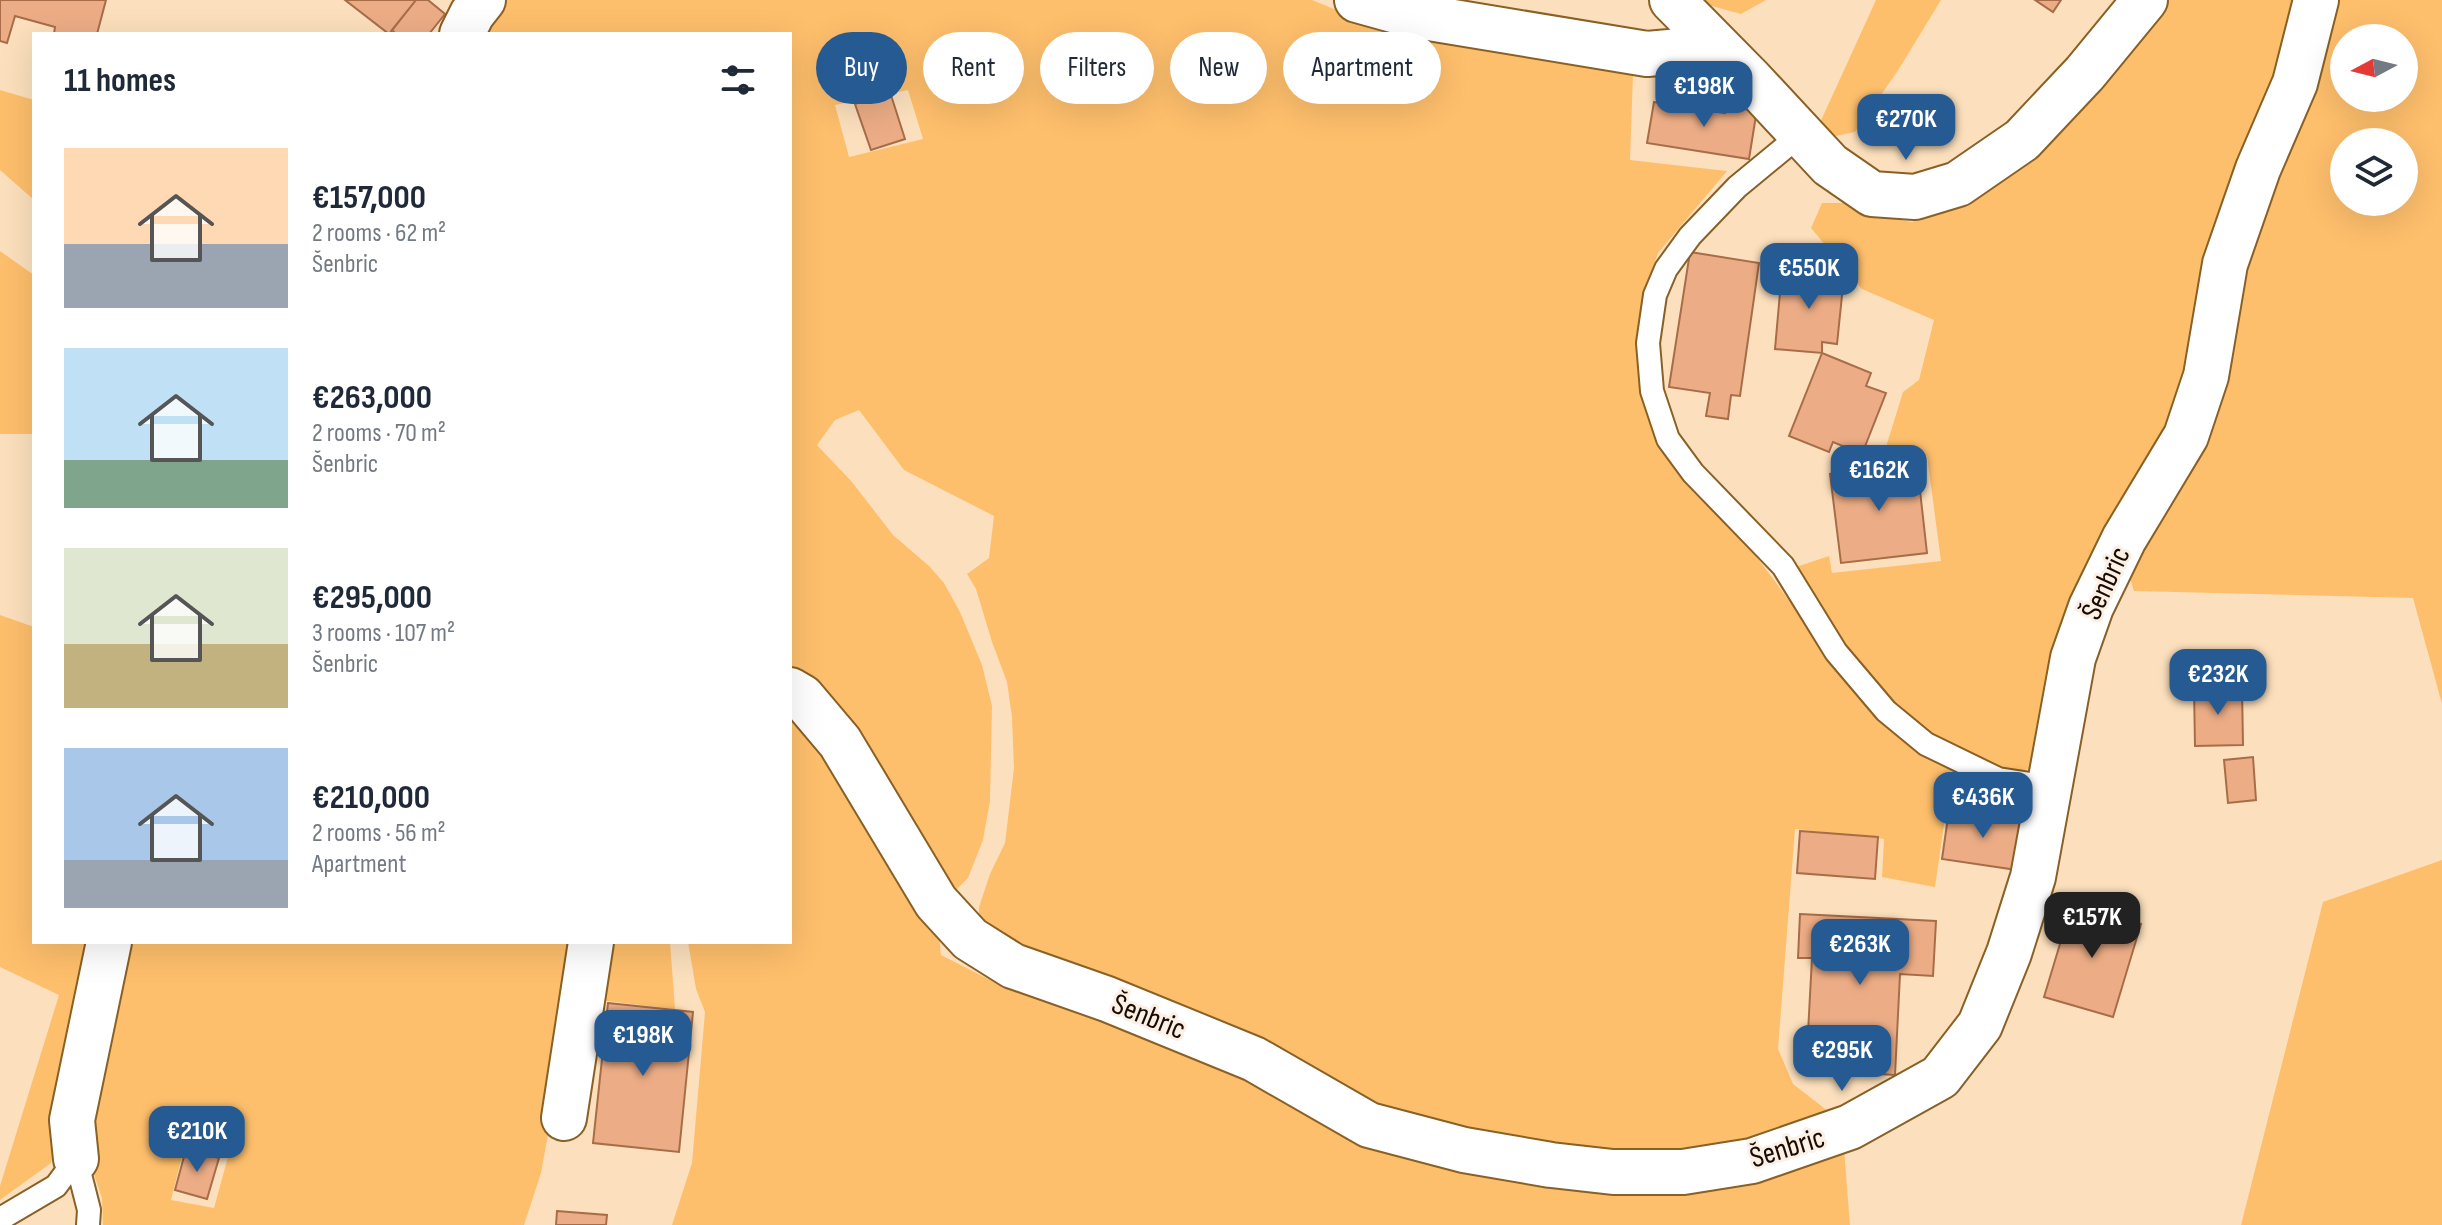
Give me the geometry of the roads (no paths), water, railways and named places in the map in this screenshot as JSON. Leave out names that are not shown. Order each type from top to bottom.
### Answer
[{"type":"street","points":[[463,32],[483,0]]},
{"type":"street","points":[[1357,0],[1411,15],[1647,54],[1692,50],[1710,39]]},
{"type":"street","points":[[1672,0],[1830,165],[1872,194],[1915,197],[1958,184],[2022,140],[2085,73],[2145,0]]},
{"type":"street","name":"Šenbric","points":[[792,691],[802,697],[840,742],[936,902],[970,939],[1013,966],[1107,999],[1254,1059],[1369,1125],[1464,1150],[1613,1172],[1683,1172],[1752,1161],[1850,1127],[1940,1077],[1980,1025],[2009,953],[2033,877],[2073,658],[2091,607],[2124,539],[2186,436],[2206,376],[2225,264],[2258,169],[2295,83],[2316,0]]},
{"type":"street","points":[[76,1159],[72,1120],[109,944]]},
{"type":"street","points":[[564,1118],[591,944]]},
{"type":"lane","points":[[1800,135],[1737,187],[1690,236],[1666,269],[1655,295],[1648,343],[1652,391],[1668,439],[1693,473],[1783,566],[1836,652],[1886,711],[1926,744],[1998,779],[2050,787]]},
{"type":"lane","points":[[0,1219],[56,1186],[76,1159]]},
{"type":"lane","points":[[76,1159],[89,1210],[88,1225]]}]
